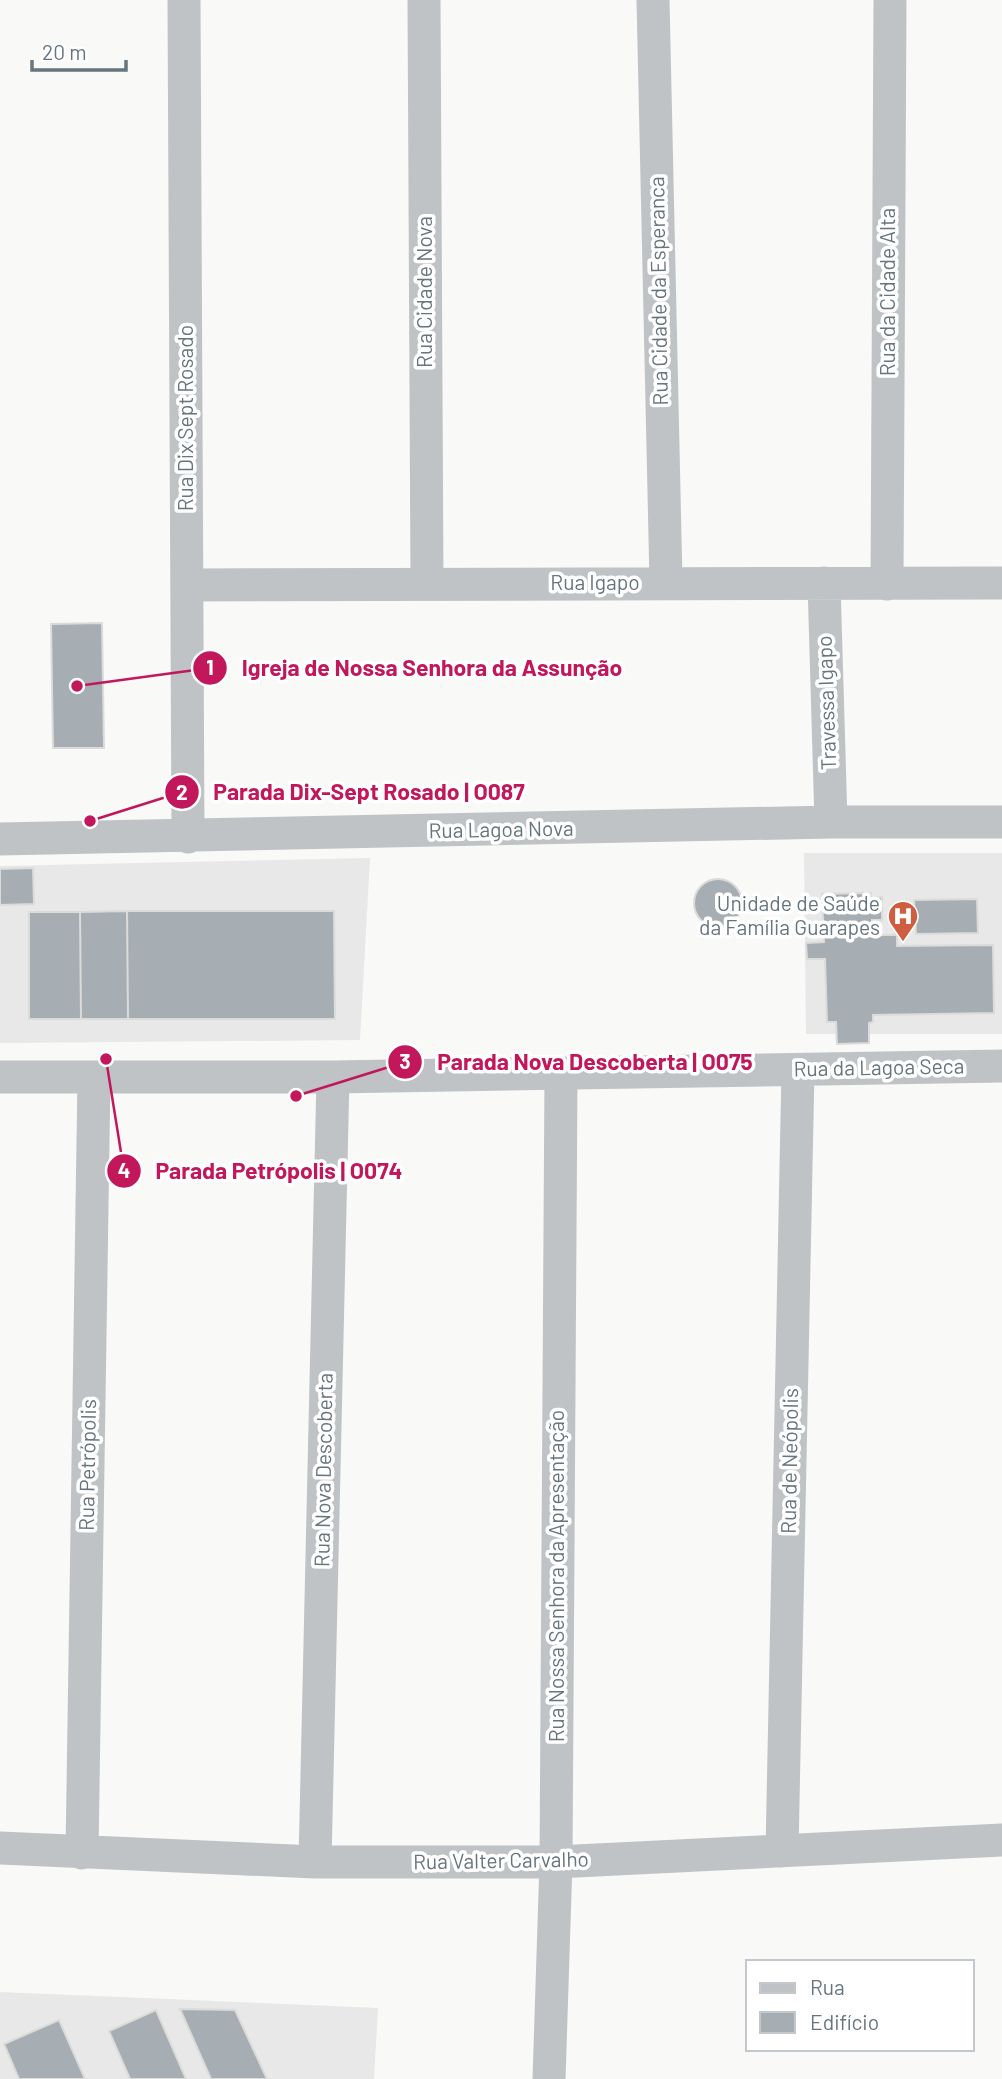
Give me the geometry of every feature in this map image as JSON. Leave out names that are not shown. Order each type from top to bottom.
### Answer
[{"type":"street","name":"Rua Dix Sept Rosado","points":[[184,0],[188,836]]},
{"type":"street","name":"Rua Cidade Nova","points":[[424,0],[428,584]]},
{"type":"street","name":"Rua Cidade da Esperanca","points":[[653,0],[666,582]]},
{"type":"street","name":"Rua da Cidade Alta","points":[[887,584],[890,0]]},
{"type":"street","name":"Travessa Igapo","points":[[824,583],[831,822]]},
{"type":"street","name":"Rua Igapo","points":[[187,585],[1002,583]]},
{"type":"street","name":"Rua Lagoa Nova","points":[[0,839],[831,822],[1002,822]]},
{"type":"street","name":"Rua da Lagoa Seca","points":[[0,1077],[333,1077],[1002,1066]]},
{"type":"street","name":"Rua de Neópolis","points":[[782,1851],[798,1070]]},
{"type":"street","name":"Rua Nossa Senhora da Apresentação","points":[[549,2079],[555,1862],[561,1073]]},
{"type":"street","name":"Rua Petrópolis","points":[[82,1853],[94,1077]]},
{"type":"street","name":"Rua Nova Descoberta","points":[[315,1863],[333,1077]]},
{"type":"street","name":"Rua Valter Carvalho","points":[[0,1848],[315,1863],[555,1862],[1002,1840]]},
{"type":"shaded area","name":"Unidade de Saúde da Família Guarapes","points":[[804,853],[1002,853],[1002,1034],[806,1034]]},
{"type":"shaded area","points":[[370,858],[360,1040],[0,1043],[0,866]]},
{"type":"shaded area","points":[[0,1992],[378,2008],[374,2079],[0,2079]]},
{"type":"building","points":[[102,623],[104,748],[53,748],[51,624]]},
{"type":"building","points":[[33,868],[34,904],[0,905],[0,869]]},
{"type":"building","points":[[718,879],[735,886],[742,903],[735,920],[718,927],[701,920],[694,903],[701,886]]},
{"type":"building","points":[[871,893],[871,898],[882,897],[882,920],[872,920],[872,935],[897,935],[897,946],[993,945],[994,1013],[873,1015],[873,1022],[869,1023],[869,1043],[837,1044],[836,1022],[827,1022],[825,959],[807,959],[806,943],[824,942],[822,894]]},
{"type":"building","points":[[977,899],[978,933],[916,934],[914,900]]},
{"type":"building","points":[[127,911],[334,911],[335,1019],[128,1019]]},
{"type":"building","points":[[127,911],[128,1019],[81,1019],[80,912]]},
{"type":"building","points":[[29,912],[80,912],[81,1019],[29,1019]]},
{"type":"building","points":[[180,2009],[235,2010],[267,2079],[211,2079]]},
{"type":"building","points":[[156,2010],[186,2079],[130,2079],[109,2031]]},
{"type":"building","points":[[59,2020],[85,2079],[19,2079],[4,2044]]},
{"type":"place","name":"Igreja de Nossa Senhora da Assunção","points":[[77,686]]},
{"type":"place","name":"Parada Dix-Sept Rosado | O087","points":[[90,821]]},
{"type":"place","name":"Unidade de Saúde da Família Guarapes","points":[[903,943]]},
{"type":"place","name":"Parada Petrópolis | O074","points":[[106,1059]]},
{"type":"place","name":"Parada Nova Descoberta | O075","points":[[296,1096]]}]
